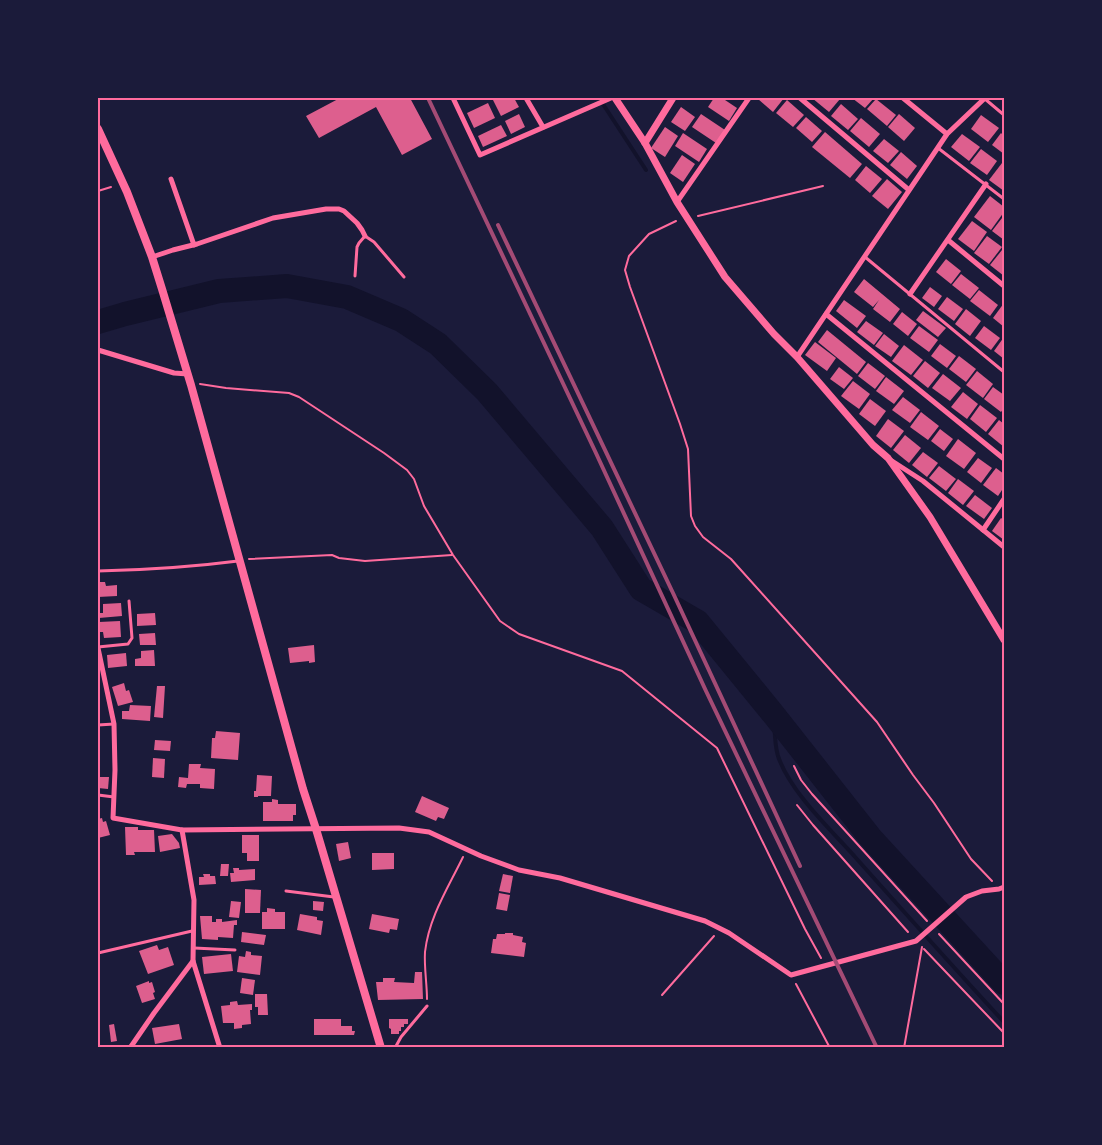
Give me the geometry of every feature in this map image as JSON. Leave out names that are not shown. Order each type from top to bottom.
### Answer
[{"type":"main road","points":[[98,129],[127,192],[152,256],[188,374],[303,789],[381,1047]]},
{"type":"street","points":[[453,98],[480,155],[613,98],[645,143],[677,202],[725,277],[774,334],[797,357],[873,445],[923,481],[1005,547]]},
{"type":"street","points":[[526,98],[543,127]]},
{"type":"street","points":[[645,143],[674,98]]},
{"type":"street","points":[[677,202],[749,98]]},
{"type":"street","points":[[800,98],[909,190]]},
{"type":"street","points":[[903,98],[947,134]]},
{"type":"street","points":[[797,357],[947,134],[984,98]]},
{"type":"street","points":[[171,179],[194,245]]},
{"type":"street","points":[[910,294],[986,184]]},
{"type":"street","points":[[152,256],[194,245],[273,218],[333,208],[344,211],[357,223],[365,236]]},
{"type":"street","points":[[948,240],[1005,286]]},
{"type":"street","points":[[826,314],[1005,459]]},
{"type":"street","points":[[98,350],[174,373],[188,374]]},
{"type":"street","points":[[888,458],[930,517],[1005,640]]},
{"type":"street","points":[[983,530],[1005,499]]},
{"type":"street","points":[[98,647],[114,724],[113,818],[182,830],[399,828],[429,832],[481,856],[519,870],[560,878],[705,921],[729,933],[791,975],[919,939],[966,897],[982,891],[1002,888]]},
{"type":"street","points":[[182,830],[194,900],[194,961],[220,1047]]},
{"type":"street","points":[[130,1047],[194,961]]},
{"type":"lane","points":[[984,98],[1005,115]]},
{"type":"lane","points":[[938,148],[1005,199]]},
{"type":"lane","points":[[355,276],[357,247],[365,236],[374,242],[404,277]]},
{"type":"lane","points":[[865,256],[1005,372]]},
{"type":"lane","points":[[98,571],[240,561]]},
{"type":"lane","points":[[98,647],[128,644],[132,638],[129,601]]},
{"type":"lane","points":[[98,725],[114,724]]},
{"type":"lane","points":[[98,795],[114,797]]},
{"type":"lane","points":[[286,891],[336,897]]},
{"type":"lane","points":[[98,953],[194,930]]},
{"type":"lane","points":[[194,948],[236,950]]},
{"type":"lane","points":[[395,1047],[427,1006]]},
{"type":"path","points":[[823,186],[688,217],[649,234],[629,256],[625,270],[688,449],[691,516],[695,526],[703,537],[732,559],[877,722],[971,858],[1002,888]]},
{"type":"path","points":[[98,191],[111,188]]},
{"type":"path","points":[[191,385],[202,384],[283,392],[299,397],[384,453],[407,470],[414,480],[424,506],[453,555],[492,611],[505,625],[519,634],[622,670],[717,748],[825,966]]},
{"type":"path","points":[[240,561],[332,555],[365,561],[453,555]]},
{"type":"path","points":[[794,766],[812,794],[932,928],[1005,1004]]},
{"type":"path","points":[[797,805],[898,923],[919,939],[923,948],[1005,1033]]},
{"type":"path","points":[[427,1006],[425,952],[431,922],[467,849]]},
{"type":"path","points":[[662,995],[720,928]]},
{"type":"path","points":[[904,1047],[923,948]]},
{"type":"path","points":[[791,975],[830,1047]]},
{"type":"building","points":[[340,98],[410,98],[432,139],[402,155],[376,107],[319,138],[306,116]]},
{"type":"building","points":[[514,98],[519,107],[501,116],[493,100]]},
{"type":"building","points":[[714,98],[722,98],[737,108],[729,121],[708,107]]},
{"type":"building","points":[[759,98],[784,98],[773,112]]},
{"type":"building","points":[[812,98],[838,98],[840,99],[829,112]]},
{"type":"building","points":[[852,98],[874,98],[865,108]]},
{"type":"building","points":[[876,99],[896,115],[887,126],[867,109]]},
{"type":"building","points":[[787,100],[804,115],[793,127],[776,113]]},
{"type":"building","points":[[488,103],[495,118],[474,128],[467,113]]},
{"type":"building","points":[[841,104],[858,119],[848,130],[831,116]]},
{"type":"building","points":[[681,107],[695,117],[685,131],[671,122]]},
{"type":"building","points":[[519,114],[525,127],[511,134],[505,121]]},
{"type":"building","points":[[701,114],[725,130],[716,143],[692,127]]},
{"type":"building","points":[[899,114],[915,128],[904,141],[888,127]]},
{"type":"building","points":[[981,115],[999,128],[988,142],[971,129]]},
{"type":"building","points":[[806,117],[822,131],[812,142],[796,128]]},
{"type":"building","points":[[861,118],[880,134],[869,147],[850,131]]},
{"type":"building","points":[[501,125],[507,136],[483,147],[478,136]]},
{"type":"building","points":[[665,127],[678,136],[665,157],[651,148]]},
{"type":"building","points":[[825,132],[862,164],[850,178],[812,147]]},
{"type":"building","points":[[683,133],[707,149],[699,162],[675,146]]},
{"type":"building","points":[[1001,133],[1004,136],[1004,154],[992,145]]},
{"type":"building","points":[[962,134],[980,147],[969,161],[951,147]]},
{"type":"building","points":[[884,139],[899,151],[888,163],[873,151]]},
{"type":"building","points":[[981,149],[997,161],[987,175],[970,163]]},
{"type":"building","points":[[901,152],[917,166],[907,179],[890,165]]},
{"type":"building","points":[[682,155],[695,164],[683,182],[670,173]]},
{"type":"building","points":[[1002,163],[1004,165],[1004,191],[989,180]]},
{"type":"building","points":[[866,166],[882,179],[870,193],[855,180]]},
{"type":"building","points":[[887,179],[902,192],[888,209],[872,196]]},
{"type":"building","points":[[990,196],[1004,207],[1004,212],[991,230],[974,217]]},
{"type":"building","points":[[1002,218],[1004,220],[1004,240],[992,231]]},
{"type":"building","points":[[972,221],[987,232],[974,251],[958,239]]},
{"type":"building","points":[[987,236],[1002,247],[989,264],[974,253]]},
{"type":"building","points":[[1002,250],[1004,253],[1004,276],[990,265]]},
{"type":"building","points":[[946,259],[961,271],[951,284],[936,272]]},
{"type":"building","points":[[961,274],[979,288],[970,299],[952,285]]},
{"type":"building","points":[[864,279],[900,309],[890,322],[873,309],[879,300],[873,307],[854,292]]},
{"type":"building","points":[[930,287],[942,296],[934,307],[922,298]]},
{"type":"building","points":[[979,290],[998,305],[990,316],[970,301]]},
{"type":"building","points":[[947,297],[963,309],[954,321],[938,309]]},
{"type":"building","points":[[844,300],[866,316],[857,328],[836,311]]},
{"type":"building","points":[[1004,303],[1004,327],[993,318]]},
{"type":"building","points":[[966,309],[981,321],[970,336],[955,324]]},
{"type":"building","points":[[923,311],[946,328],[938,337],[916,320]]},
{"type":"building","points":[[902,312],[917,324],[908,336],[893,324]]},
{"type":"building","points":[[866,321],[883,333],[874,345],[857,332]]},
{"type":"building","points":[[919,326],[938,340],[929,352],[910,338]]},
{"type":"building","points":[[984,326],[1000,338],[991,350],[975,338]]},
{"type":"building","points":[[827,330],[866,362],[857,374],[818,342]]},
{"type":"building","points":[[884,334],[899,346],[891,357],[875,346]]},
{"type":"building","points":[[1004,337],[1004,359],[994,351]]},
{"type":"building","points":[[815,342],[836,358],[827,371],[805,355]]},
{"type":"building","points":[[940,344],[956,356],[947,368],[931,356]]},
{"type":"building","points":[[904,345],[923,360],[911,375],[892,361]]},
{"type":"building","points":[[959,356],[976,369],[966,382],[949,369]]},
{"type":"building","points":[[925,361],[940,373],[928,388],[913,376]]},
{"type":"building","points":[[868,363],[885,376],[875,389],[858,376]]},
{"type":"building","points":[[839,367],[853,378],[844,389],[830,379]]},
{"type":"building","points":[[977,371],[993,384],[983,398],[966,385]]},
{"type":"building","points":[[943,374],[961,388],[950,401],[932,388]]},
{"type":"building","points":[[886,377],[904,391],[894,404],[876,391]]},
{"type":"building","points":[[853,381],[870,394],[859,409],[841,396]]},
{"type":"building","points":[[993,387],[1004,395],[1004,408],[1001,412],[984,399]]},
{"type":"building","points":[[963,392],[978,404],[967,419],[951,407]]},
{"type":"building","points":[[903,397],[920,410],[910,423],[892,410]]},
{"type":"building","points":[[870,399],[886,411],[875,426],[859,414]]},
{"type":"building","points":[[980,405],[997,418],[986,432],[970,419]]},
{"type":"building","points":[[921,412],[939,426],[928,440],[910,427]]},
{"type":"building","points":[[888,419],[904,431],[891,448],[876,436]]},
{"type":"building","points":[[999,420],[1004,424],[1004,447],[988,434]]},
{"type":"building","points":[[940,429],[953,439],[944,451],[931,441]]},
{"type":"building","points":[[905,435],[921,448],[909,463],[893,450]]},
{"type":"building","points":[[958,439],[976,453],[964,469],[946,456]]},
{"type":"building","points":[[923,452],[938,463],[927,477],[912,465]]},
{"type":"building","points":[[978,458],[992,468],[981,483],[967,472]]},
{"type":"building","points":[[939,466],[956,479],[946,491],[929,478]]},
{"type":"building","points":[[996,468],[1004,474],[1004,487],[998,496],[983,485]]},
{"type":"building","points":[[958,479],[974,491],[963,505],[948,493]]},
{"type":"building","points":[[975,495],[992,508],[984,519],[966,506]]},
{"type":"building","points":[[1001,518],[1004,520],[1004,540],[992,531]]},
{"type":"building","points":[[99,582],[105,582],[106,586],[117,585],[117,596],[98,597]]},
{"type":"building","points":[[121,603],[122,616],[99,618],[98,613],[103,613],[103,604]]},
{"type":"building","points":[[155,613],[156,625],[137,626],[137,614]]},
{"type":"building","points":[[120,621],[121,637],[104,638],[103,632],[99,632],[99,622]]},
{"type":"building","points":[[155,633],[156,645],[140,645],[139,634]]},
{"type":"building","points":[[314,645],[315,662],[290,663],[288,648]]},
{"type":"building","points":[[154,650],[155,666],[135,666],[135,659],[141,658],[141,651]]},
{"type":"building","points":[[126,653],[127,666],[108,668],[107,655]]},
{"type":"building","points":[[124,683],[133,702],[118,706],[112,687]]},
{"type":"building","points":[[157,686],[165,686],[163,718],[154,717]]},
{"type":"building","points":[[130,705],[151,706],[150,721],[122,719],[122,711],[129,711]]},
{"type":"building","points":[[216,731],[240,733],[238,760],[211,758],[212,738],[215,738]]},
{"type":"building","points":[[155,740],[171,741],[170,751],[154,750]]},
{"type":"building","points":[[153,758],[165,759],[164,778],[152,777]]},
{"type":"building","points":[[189,764],[201,764],[200,768],[215,769],[214,789],[200,788],[200,784],[187,784],[186,788],[178,787],[179,777],[188,778]]},
{"type":"building","points":[[257,775],[272,776],[271,796],[254,797]]},
{"type":"building","points":[[98,777],[109,777],[108,789],[98,788]]},
{"type":"building","points":[[422,796],[449,808],[444,819],[438,817],[436,821],[415,812]]},
{"type":"building","points":[[272,799],[278,800],[278,804],[296,804],[296,815],[293,815],[293,821],[263,821],[263,802],[272,802]]},
{"type":"building","points":[[102,818],[103,822],[106,821],[110,835],[98,838],[98,819]]},
{"type":"building","points":[[125,827],[154,830],[155,852],[134,852],[135,855],[126,855]]},
{"type":"building","points":[[172,834],[180,848],[160,852],[158,836]]},
{"type":"building","points":[[242,835],[259,835],[259,861],[247,861],[247,853],[242,853]]},
{"type":"building","points":[[348,842],[351,858],[339,861],[336,844]]},
{"type":"building","points":[[372,853],[394,853],[394,869],[372,870]]},
{"type":"building","points":[[221,864],[229,864],[228,876],[220,876]]},
{"type":"building","points":[[233,868],[255,869],[255,880],[231,882],[230,873],[234,873]]},
{"type":"building","points":[[203,874],[215,876],[216,884],[199,885],[199,877],[204,877]]},
{"type":"building","points":[[503,874],[513,876],[510,893],[499,891]]},
{"type":"building","points":[[245,889],[261,890],[260,913],[245,913]]},
{"type":"building","points":[[499,893],[510,895],[507,911],[496,909]]},
{"type":"building","points":[[231,901],[241,902],[239,918],[229,917]]},
{"type":"building","points":[[313,901],[324,902],[323,911],[313,910]]},
{"type":"building","points":[[267,908],[275,909],[275,912],[285,912],[285,929],[262,929],[262,912],[267,912]]},
{"type":"building","points":[[300,914],[317,917],[317,920],[323,921],[321,935],[297,930]]},
{"type":"building","points":[[372,914],[399,919],[397,930],[390,929],[389,933],[369,929]]},
{"type":"building","points":[[200,916],[212,916],[212,922],[216,922],[216,919],[222,919],[222,922],[237,920],[237,925],[234,925],[233,938],[202,939]]},
{"type":"building","points":[[242,932],[266,935],[264,945],[241,942]]},
{"type":"building","points":[[505,933],[523,937],[522,942],[526,943],[524,957],[491,953],[493,939],[496,939],[497,934]]},
{"type":"building","points":[[157,945],[159,950],[168,947],[174,965],[148,974],[139,951]]},
{"type":"building","points":[[246,951],[251,952],[251,955],[262,956],[260,975],[237,972],[239,956],[245,957]]},
{"type":"building","points":[[231,954],[233,971],[204,974],[202,957]]},
{"type":"building","points":[[415,972],[422,972],[423,999],[378,1000],[376,982],[383,982],[383,978],[395,978],[394,982],[414,983]]},
{"type":"building","points":[[242,978],[255,980],[253,995],[240,993]]},
{"type":"building","points":[[149,981],[149,983],[152,982],[155,999],[142,1003],[136,986]]},
{"type":"building","points":[[255,994],[267,994],[268,1015],[258,1015],[258,1007],[255,1007]]},
{"type":"building","points":[[237,1001],[238,1005],[252,1004],[251,1024],[234,1029],[234,1023],[223,1023],[221,1006]]},
{"type":"building","points":[[314,1019],[341,1019],[341,1026],[352,1026],[352,1031],[355,1031],[354,1035],[314,1035]]},
{"type":"building","points":[[389,1019],[408,1019],[408,1024],[401,1027],[399,1034],[391,1034]]},
{"type":"building","points":[[114,1024],[117,1041],[111,1042],[109,1025]]},
{"type":"building","points":[[179,1024],[182,1039],[155,1044],[152,1028]]},
{"type":"waterway","points":[[599,98],[646,170]]},
{"type":"waterway","points":[[98,322],[219,291],[287,286],[347,297],[401,320],[438,344],[487,392],[602,528],[641,589],[698,622],[870,837],[1004,983]]},
{"type":"waterway","points":[[774,715],[778,756],[801,797],[1004,1022]]},
{"type":"railway","points":[[428,98],[706,691],[877,1048]]},
{"type":"railway","points":[[498,225],[800,866]]}]
